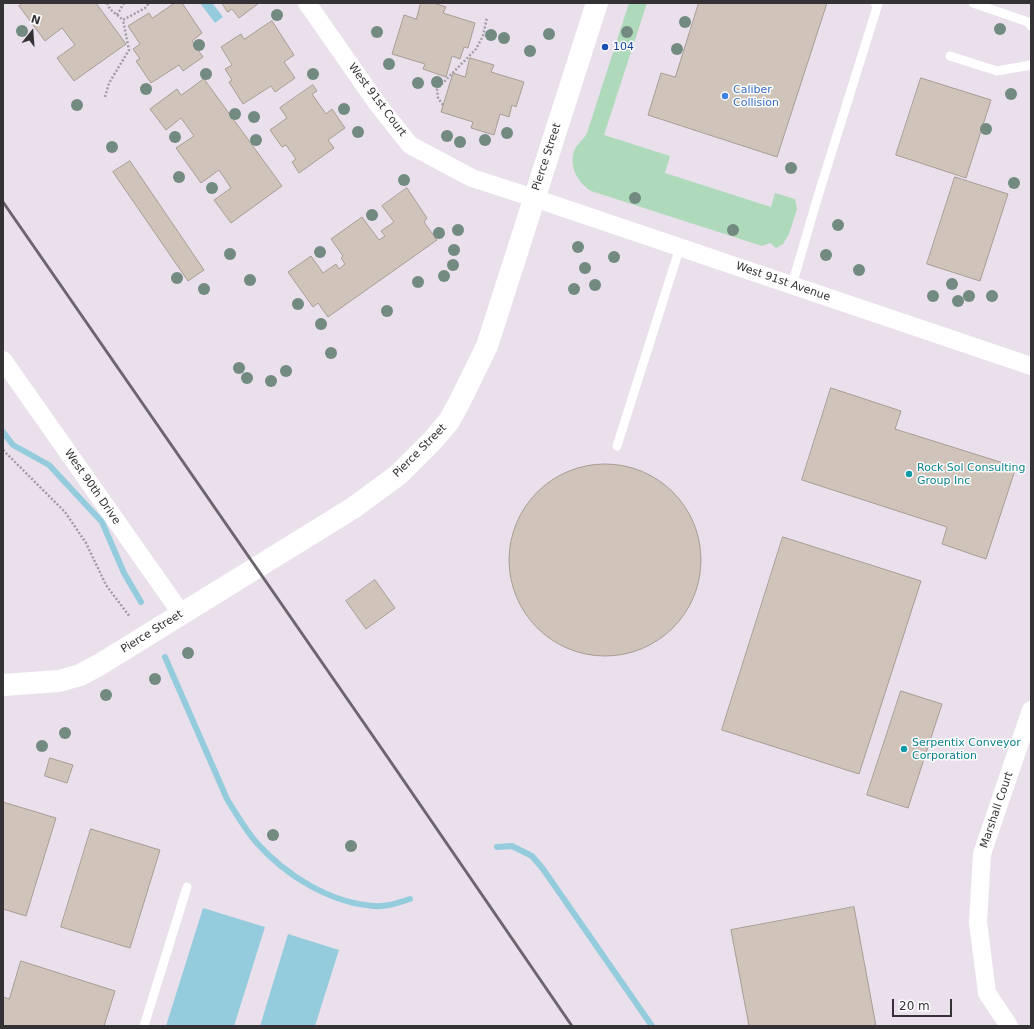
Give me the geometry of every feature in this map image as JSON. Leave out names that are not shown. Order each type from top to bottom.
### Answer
[{"type":"street","name":"West 91st Court","points":[[307,3],[379,106],[410,145],[472,178],[534,198]]},
{"type":"street","name":"Pierce Street","points":[[3,685],[59,681],[80,675],[99,665],[353,508],[398,475],[434,439],[449,421],[487,346],[597,3]]},
{"type":"street","name":"West 91st Avenue","points":[[534,198],[1031,366]]},
{"type":"street","name":"West 90th Drive","points":[[3,360],[182,613]]},
{"type":"street","name":"Marshall Court","points":[[1009,1026],[988,994],[978,922],[982,854],[1031,710]]},
{"type":"lane","points":[[792,285],[878,4],[875,3]]},
{"type":"lane","points":[[973,3],[1028,22],[1031,26]]},
{"type":"lane","points":[[950,56],[997,72],[1031,65]]},
{"type":"lane","points":[[617,446],[680,247]]},
{"type":"lane","points":[[144,1026],[187,887]]},
{"type":"path","points":[[105,97],[109,84],[129,50],[123,20],[110,9],[107,3]]},
{"type":"path","points":[[117,15],[124,3]]},
{"type":"path","points":[[123,20],[145,8],[149,3]]},
{"type":"path","points":[[443,105],[438,98],[437,89],[476,49],[483,36],[487,18]]},
{"type":"path","points":[[3,450],[65,512],[86,543],[106,585],[130,617]]},
{"type":"green space","points":[[629,3],[647,3],[604,135],[670,156],[665,173],[771,207],[775,193],[795,199],[797,209],[789,234],[783,244],[776,248],[770,243],[762,246],[591,191],[578,178],[573,167],[573,155],[576,147],[587,133]]},
{"type":"water","points":[[200,3],[215,3],[213,4],[223,17],[215,23]]},
{"type":"water","points":[[203,908],[265,927],[234,1026],[166,1026]]},
{"type":"water","points":[[288,934],[339,950],[315,1026],[260,1026]]},
{"type":"building","points":[[24,3],[96,3],[126,44],[74,81],[57,58],[75,45],[62,28],[45,41],[19,6]]},
{"type":"building","points":[[175,3],[182,3],[202,33],[192,41],[203,57],[183,71],[179,65],[151,83],[136,61],[140,59],[133,49],[140,44],[128,26],[149,13],[152,18]]},
{"type":"building","points":[[222,3],[259,3],[239,18],[232,9],[228,12]]},
{"type":"building","points":[[421,3],[433,3],[446,7],[443,13],[475,23],[468,48],[464,47],[460,59],[452,56],[446,77],[423,69],[425,64],[392,54],[404,15],[416,19]]},
{"type":"building","name":"Caliber Collision","points":[[699,3],[827,3],[777,157],[648,115],[661,73],[675,77]]},
{"type":"building","points":[[272,21],[294,55],[284,62],[295,78],[275,92],[271,86],[243,104],[229,82],[232,80],[225,69],[232,65],[221,47],[241,34],[244,39]]},
{"type":"building","points":[[470,58],[494,65],[491,72],[524,82],[516,107],[512,105],[509,117],[500,114],[494,135],[471,128],[473,122],[441,112],[453,73],[465,77]]},
{"type":"building","points":[[921,78],[991,100],[966,178],[896,155]]},
{"type":"building","points":[[204,79],[282,186],[231,223],[214,200],[231,188],[219,170],[201,183],[176,148],[194,136],[181,118],[166,130],[150,109],[177,89],[181,95]]},
{"type":"building","points":[[313,85],[317,91],[312,94],[326,114],[332,109],[345,128],[328,140],[334,148],[299,173],[292,162],[296,159],[286,145],[282,147],[270,130],[287,118],[280,108]]},
{"type":"building","points":[[130,161],[204,270],[188,281],[113,172]]},
{"type":"building","points":[[955,177],[1008,194],[980,281],[927,264]]},
{"type":"building","points":[[407,188],[427,218],[424,222],[437,240],[328,317],[318,303],[313,307],[288,272],[311,256],[323,273],[336,264],[339,269],[345,264],[341,258],[343,256],[331,239],[362,217],[379,240],[385,236],[381,231],[394,222],[382,206]]},
{"type":"building","name":"Rock Sol Consulting Group Inc","points":[[831,388],[901,411],[895,429],[1016,467],[986,559],[942,544],[947,527],[802,480]]},
{"type":"building","points":[[605,464],[624,466],[642,471],[658,480],[673,492],[685,507],[694,523],[699,541],[701,560],[699,579],[694,597],[685,613],[673,628],[658,640],[642,649],[624,654],[605,656],[586,654],[568,649],[552,640],[537,628],[525,613],[516,597],[511,579],[509,560],[511,541],[516,523],[525,507],[537,492],[552,480],[568,471],[586,466]]},
{"type":"building","points":[[783,537],[921,581],[859,774],[722,730]]},
{"type":"building","points":[[375,580],[395,608],[366,629],[346,601]]},
{"type":"building","name":"Serpentix Conveyor Corporation","points":[[901,691],[942,704],[908,808],[867,795]]},
{"type":"building","points":[[50,758],[73,765],[67,783],[45,776]]},
{"type":"building","points":[[3,802],[56,818],[26,916],[3,909]]},
{"type":"building","points":[[91,829],[160,850],[130,948],[61,927]]},
{"type":"building","points":[[854,907],[876,1026],[749,1026],[731,930]]},
{"type":"building","points":[[21,961],[115,991],[104,1026],[3,1026],[3,997],[9,999]]},
{"type":"waterway","points":[[3,432],[13,445],[49,465],[102,522],[124,573],[141,602]]},
{"type":"waterway","points":[[165,657],[227,799],[248,832],[280,866],[294,876],[325,893],[357,904],[383,906],[410,899]]},
{"type":"waterway","points":[[497,847],[512,846],[532,856],[543,869],[652,1026]]},
{"type":"railway","points":[[3,202],[572,1026]]},
{"type":"place","name":"104","points":[[605,47]]},
{"type":"place","name":"Caliber Collision","points":[[725,96]]},
{"type":"place","name":"Rock Sol Consulting Group Inc","points":[[909,474]]},
{"type":"place","name":"Serpentix Conveyor Corporation","points":[[904,749]]}]
